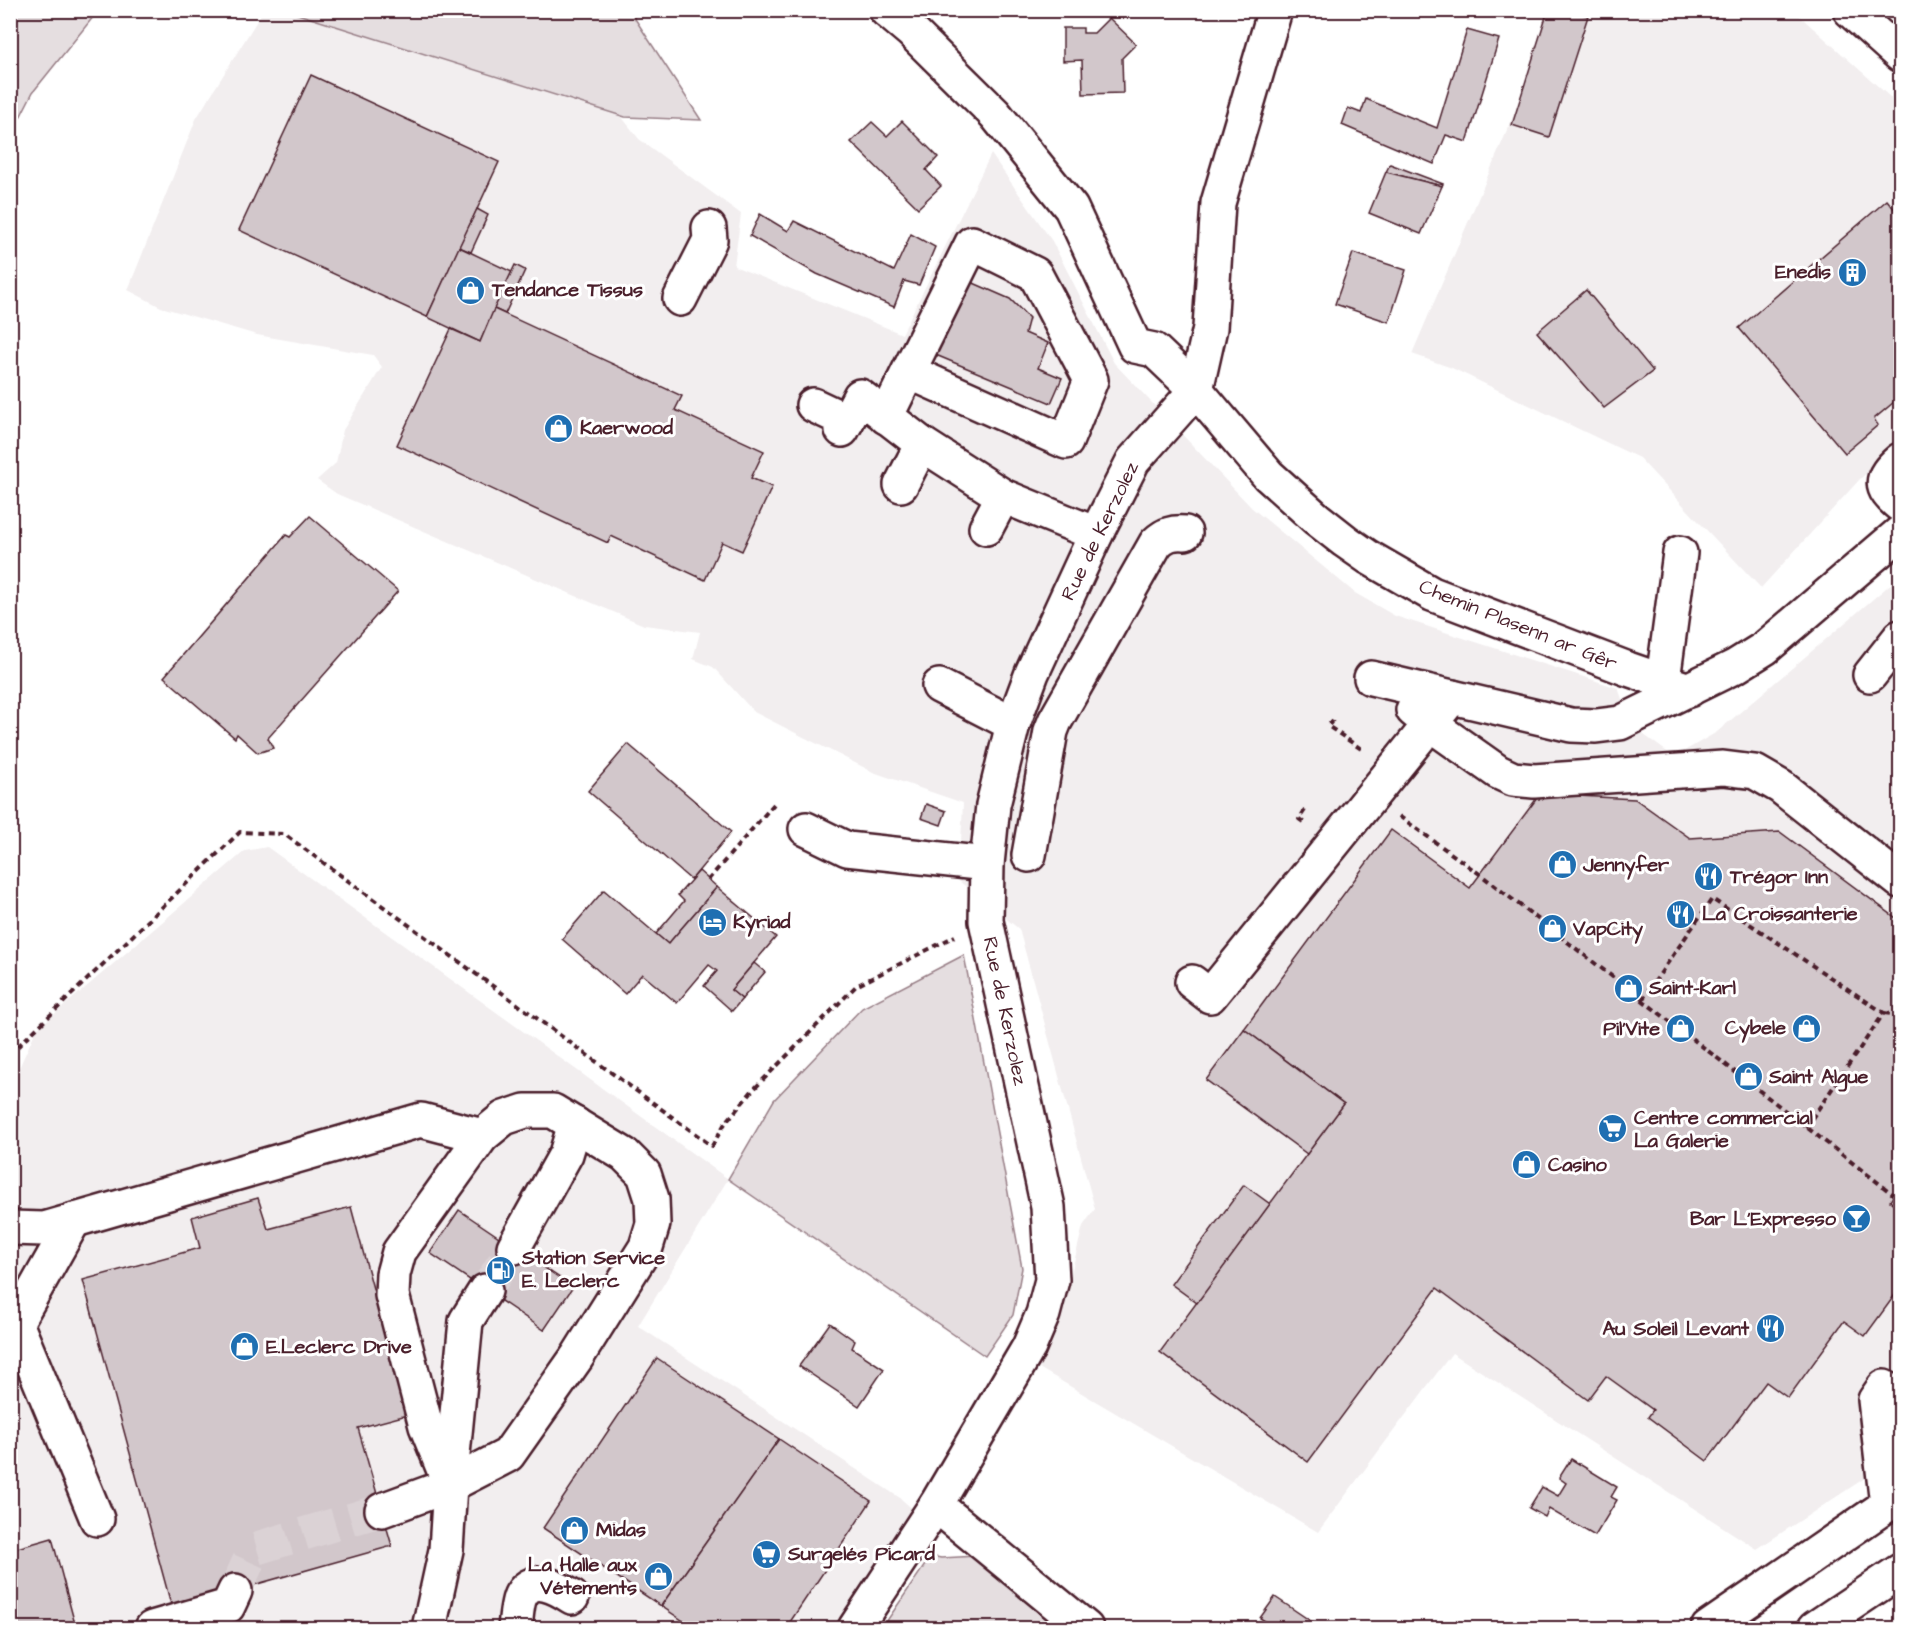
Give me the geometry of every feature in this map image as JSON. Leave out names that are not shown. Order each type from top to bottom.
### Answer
[{"type":"street","name":"Chemin Plasenn ar Gêr","points":[[886,10],[911,31],[995,114],[1071,208],[1135,346],[1154,350],[1196,390],[1268,475],[1317,519],[1345,542],[1432,594],[1676,685]]},
{"type":"street","points":[[1196,390],[1210,328],[1218,203],[1275,10]]},
{"type":"street","points":[[1850,10],[1900,56]]},
{"type":"street","points":[[680,299],[710,240],[709,228]]},
{"type":"street","points":[[886,417],[972,243],[1035,274],[1091,380],[1066,442],[909,372]]},
{"type":"street","name":"Rue de Kerzolez","points":[[855,1629],[936,1505],[1029,1347],[1043,1314],[1052,1280],[1048,1207],[986,921],[987,864],[993,805],[1013,724],[1032,673],[1096,534],[1133,460],[1196,390]]},
{"type":"street","points":[[813,405],[845,425],[860,396],[922,444],[1003,496],[1096,534]]},
{"type":"street","points":[[901,485],[922,444]]},
{"type":"street","points":[[1900,460],[1890,469],[1885,482],[1888,495],[1900,505]]},
{"type":"street","points":[[986,528],[1003,496]]},
{"type":"street","points":[[1029,855],[1051,731],[1055,720],[1156,543],[1163,536],[1174,532],[1185,533]]},
{"type":"street","points":[[1900,533],[1765,648],[1676,685],[1620,723],[1596,726],[1571,725],[1371,678],[1437,729],[1498,772],[1513,779],[1534,781],[1723,768],[1755,772],[1780,788],[1900,881]]},
{"type":"street","points":[[1676,685],[1680,553]]},
{"type":"street","points":[[1870,675],[1900,637]]},
{"type":"street","points":[[939,686],[1013,724]]},
{"type":"street","points":[[1192,981],[1210,996],[1254,923],[1308,854],[1366,783],[1437,729],[1452,697]]},
{"type":"street","points":[[806,829],[847,849],[987,864]]},
{"type":"street","points":[[382,1510],[450,1485],[507,1455],[577,1357],[646,1247],[653,1224],[652,1198],[644,1174],[625,1155],[554,1111],[525,1111],[504,1118],[482,1136],[399,1252],[393,1274],[392,1295],[426,1426],[450,1485]]},
{"type":"street","points":[[10,1228],[44,1229],[421,1120],[482,1136]]},
{"type":"street","points":[[514,1247],[566,1154],[575,1124]]},
{"type":"street","points":[[74,1220],[16,1323],[97,1519]]},
{"type":"street","points":[[429,1629],[446,1550],[466,1321],[485,1291]]},
{"type":"street","points":[[1708,1629],[1894,1501],[1875,1400],[1884,1387]]},
{"type":"street","points":[[936,1505],[1086,1629]]},
{"type":"street","points":[[1815,1629],[1900,1571]]},
{"type":"street","points":[[515,1629],[521,1595],[529,1587],[539,1583],[546,1584],[572,1597]]},
{"type":"street","points":[[152,1629],[228,1606],[235,1591]]},
{"type":"path","points":[[708,880],[774,804]]},
{"type":"path","points":[[10,1054],[240,832],[284,834],[712,1146],[724,1125],[752,1091],[856,986],[986,921]]},
{"type":"path","points":[[1481,875],[1894,1195],[1900,1195]]},
{"type":"path","points":[[1642,1000],[1712,899],[1884,1013],[1900,1016]]},
{"type":"path","points":[[1806,1127],[1884,1013]]},
{"type":"shaded area","points":[[11,10],[98,11],[33,92],[11,135]]},
{"type":"shaded area","points":[[263,11],[289,11],[533,84],[621,116],[639,139],[741,214],[734,266],[902,334],[991,154],[1052,241],[1114,363],[1252,508],[1355,593],[1395,616],[1618,688],[1632,726],[1674,757],[1717,732],[1900,576],[1900,1455],[1757,1549],[1452,1353],[1318,1532],[1039,1368],[1058,1326],[1083,1226],[1095,1209],[1019,929],[959,881],[963,803],[873,772],[754,712],[713,667],[693,659],[700,632],[644,625],[337,494],[317,480],[336,463],[343,430],[382,367],[373,355],[257,335],[161,307],[128,290],[196,119]]},
{"type":"shaded area","points":[[288,11],[630,11],[701,120],[625,117]]},
{"type":"shaded area","name":"Enedis","points":[[1558,11],[1794,11],[1900,106],[1900,444],[1860,479],[1761,588],[1639,458],[1452,368],[1412,354]]},
{"type":"shaded area","points":[[267,847],[728,1179],[638,1326],[900,1498],[941,1534],[877,1628],[11,1628],[11,1086],[36,1030],[245,851]]},
{"type":"shaded area","points":[[964,955],[1022,1268],[1013,1315],[985,1356],[728,1179],[774,1100],[862,1008]]},
{"type":"shaded area","points":[[931,1556],[941,1558],[977,1556],[1067,1628],[882,1628]]},
{"type":"building","points":[[1548,10],[1570,10],[1588,16],[1549,137],[1512,125]]},
{"type":"building","points":[[1109,18],[1136,44],[1122,58],[1123,93],[1083,94],[1082,60],[1063,61],[1063,28],[1083,28],[1083,33],[1094,33]]},
{"type":"building","points":[[1467,30],[1499,39],[1467,142],[1446,135],[1434,164],[1342,125],[1348,108],[1361,113],[1366,99],[1437,128]]},
{"type":"building","points":[[311,75],[499,162],[427,317],[239,230]]},
{"type":"building","points":[[902,121],[938,157],[926,170],[941,186],[918,208],[851,142],[872,122],[887,136]]},
{"type":"building","points":[[1390,164],[1443,184],[1442,186],[1386,172]]},
{"type":"building","points":[[1386,172],[1442,186],[1421,234],[1369,213]]},
{"type":"building","name":"Enedis","points":[[1887,200],[1900,216],[1900,397],[1874,419],[1878,425],[1845,453],[1739,328]]},
{"type":"building","points":[[477,209],[488,215],[471,252],[459,247]]},
{"type":"building","points":[[760,214],[788,231],[794,221],[894,271],[911,234],[935,247],[919,285],[904,281],[894,307],[817,274],[750,236]]},
{"type":"building","name":"Tendance Tissus","points":[[459,247],[512,272],[480,342],[427,317]]},
{"type":"building","points":[[1353,253],[1406,270],[1389,322],[1335,304]]},
{"type":"building","points":[[515,265],[525,270],[505,314],[494,309]]},
{"type":"building","points":[[962,278],[1010,299],[1029,318],[1025,333],[1048,343],[1038,368],[1062,378],[1051,403],[931,353]]},
{"type":"building","points":[[1586,290],[1653,371],[1604,408],[1537,332]]},
{"type":"building","name":"Kaerwood","points":[[494,309],[682,396],[675,410],[764,451],[751,478],[772,487],[742,551],[722,542],[705,580],[611,536],[608,543],[397,445],[451,329],[480,342]]},
{"type":"building","points":[[310,516],[398,591],[268,738],[273,748],[258,753],[237,734],[235,738],[164,677],[286,535],[290,537]]},
{"type":"building","points":[[628,744],[731,832],[691,880],[588,791]]},
{"type":"building","name":"Centre commercial La Galerie","points":[[1540,794],[1635,799],[1690,838],[1780,832],[1900,921],[1900,1186],[1890,1201],[1900,1209],[1900,1288],[1865,1336],[1844,1321],[1788,1398],[1766,1382],[1707,1461],[1648,1417],[1653,1410],[1606,1376],[1588,1400],[1437,1288],[1308,1462],[1160,1352],[1344,1104],[1244,1029],[1391,830],[1470,888]]},
{"type":"building","points":[[926,804],[946,811],[941,825],[921,818]]},
{"type":"building","points":[[699,871],[717,887],[668,944],[656,934],[684,901],[678,895]]},
{"type":"building","points":[[717,887],[776,937],[731,990],[742,999],[732,1011],[704,986],[717,971],[709,965],[677,1003],[642,974],[625,994],[562,939],[604,890],[668,944]]},
{"type":"building","points":[[754,963],[765,972],[742,999],[731,990]]},
{"type":"building","points":[[1244,1029],[1344,1104],[1307,1154],[1206,1080]]},
{"type":"building","points":[[1244,1185],[1270,1204],[1197,1303],[1171,1284]]},
{"type":"building","name":"E.Leclerc Drive","points":[[258,1198],[268,1229],[351,1207],[407,1415],[358,1428],[392,1546],[172,1608],[83,1280],[200,1248],[192,1217]]},
{"type":"building","name":"Station Service E. Leclerc","points":[[459,1210],[573,1287],[544,1330],[430,1253]]},
{"type":"building","points":[[830,1323],[855,1341],[852,1348],[884,1369],[859,1406],[799,1366]]},
{"type":"building","points":[[657,1358],[779,1439],[661,1606],[543,1528]]},
{"type":"building","name":"Surgelés Picard","points":[[779,1439],[871,1501],[786,1628],[694,1628],[661,1606]]},
{"type":"building","points":[[1571,1459],[1617,1487],[1611,1497],[1617,1500],[1595,1536],[1549,1509],[1545,1517],[1529,1508],[1542,1487],[1558,1496],[1566,1483],[1559,1478]]},
{"type":"building","points":[[52,1538],[76,1628],[10,1628],[10,1550]]},
{"type":"building","points":[[1275,1597],[1321,1628],[1276,1628],[1260,1618]]},
{"type":"tunnel","points":[[485,1291],[514,1247]]},
{"type":"tunnel","points":[[235,1591],[254,1549],[382,1510]]},
{"type":"place","name":"Enedis","points":[[1852,272]]},
{"type":"place","name":"Tendance Tissus","points":[[471,290]]},
{"type":"place","name":"Kaerwood","points":[[559,428]]},
{"type":"place","name":"Jennyfer","points":[[1562,865]]},
{"type":"place","name":"Trégor Inn","points":[[1709,877]]},
{"type":"place","name":"La Croissanterie","points":[[1681,914]]},
{"type":"place","name":"Kyriad","points":[[712,922]]},
{"type":"place","name":"VapCity","points":[[1552,929]]},
{"type":"place","name":"Saint-Karl","points":[[1628,988]]},
{"type":"place","name":"Cybele","points":[[1807,1028]]},
{"type":"place","name":"Pil'Vite","points":[[1681,1029]]},
{"type":"place","name":"Saint Algue","points":[[1748,1077]]},
{"type":"place","name":"Centre commercial La Galerie","points":[[1613,1129]]},
{"type":"place","name":"Casino","points":[[1527,1165]]},
{"type":"place","name":"Bar L'Expresso","points":[[1857,1219]]},
{"type":"place","name":"Station Service E. Leclerc","points":[[501,1270]]},
{"type":"place","name":"Au Soleil Levant","points":[[1770,1329]]},
{"type":"place","name":"E.Leclerc Drive","points":[[245,1347]]},
{"type":"place","name":"Midas","points":[[575,1530]]},
{"type":"place","name":"Surgelés Picard","points":[[767,1554]]},
{"type":"place","name":"La Halle aux Vétements","points":[[658,1577]]}]
